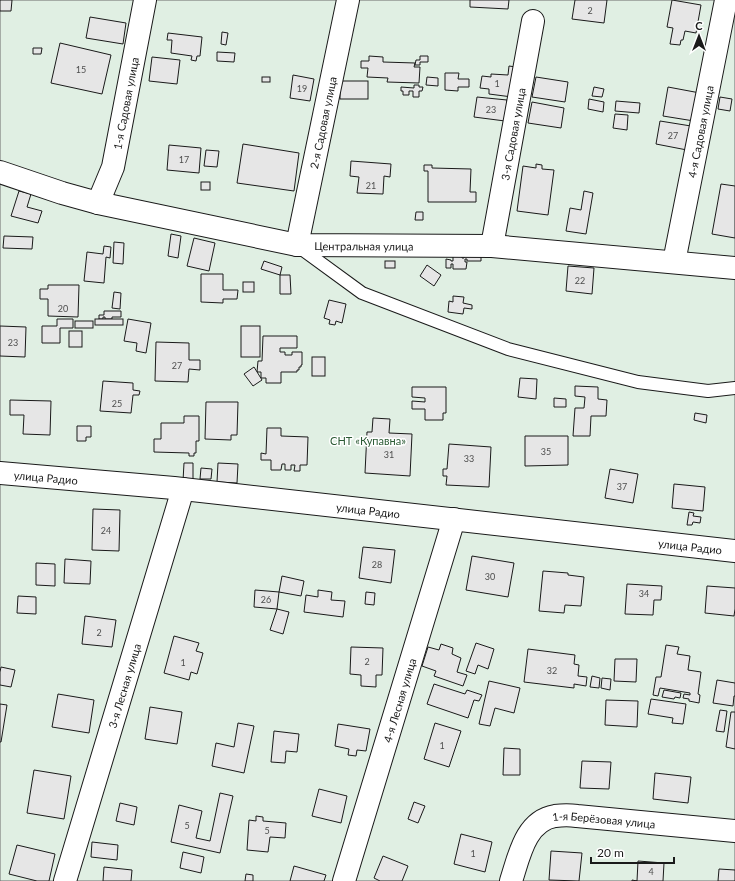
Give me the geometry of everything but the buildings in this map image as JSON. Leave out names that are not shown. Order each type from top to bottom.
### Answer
[{"type":"street","name":"1-я Садовая улица","points":[[98,203],[113,168],[145,0]]},
{"type":"street","name":"2-я Садовая улица","points":[[297,245],[348,0]]},
{"type":"street","name":"4-я Садовая улица","points":[[674,262],[726,0]]},
{"type":"street","name":"3-я Садовая улица","points":[[492,246],[533,22]]},
{"type":"street","name":"Центральная улица","points":[[0,172],[62,193],[98,203],[297,245],[492,246],[735,268]]},
{"type":"street","name":"улица Радио","points":[[0,474],[183,490],[735,551]]},
{"type":"street","name":"3-я Лесная улица","points":[[65,881],[183,490]]},
{"type":"street","name":"4-я Лесная улица","points":[[344,881],[454,519]]},
{"type":"street","name":"1-я Берёзовая улица","points":[[511,881],[523,842],[531,830],[542,821],[554,816],[566,815],[735,831]]},
{"type":"lane","points":[[297,245],[362,293],[508,349],[638,382],[708,391],[735,388]]},
{"type":"green space","name":"СНТ «Купавна»","points":[[0,0],[735,0],[735,881],[0,881]]}]
